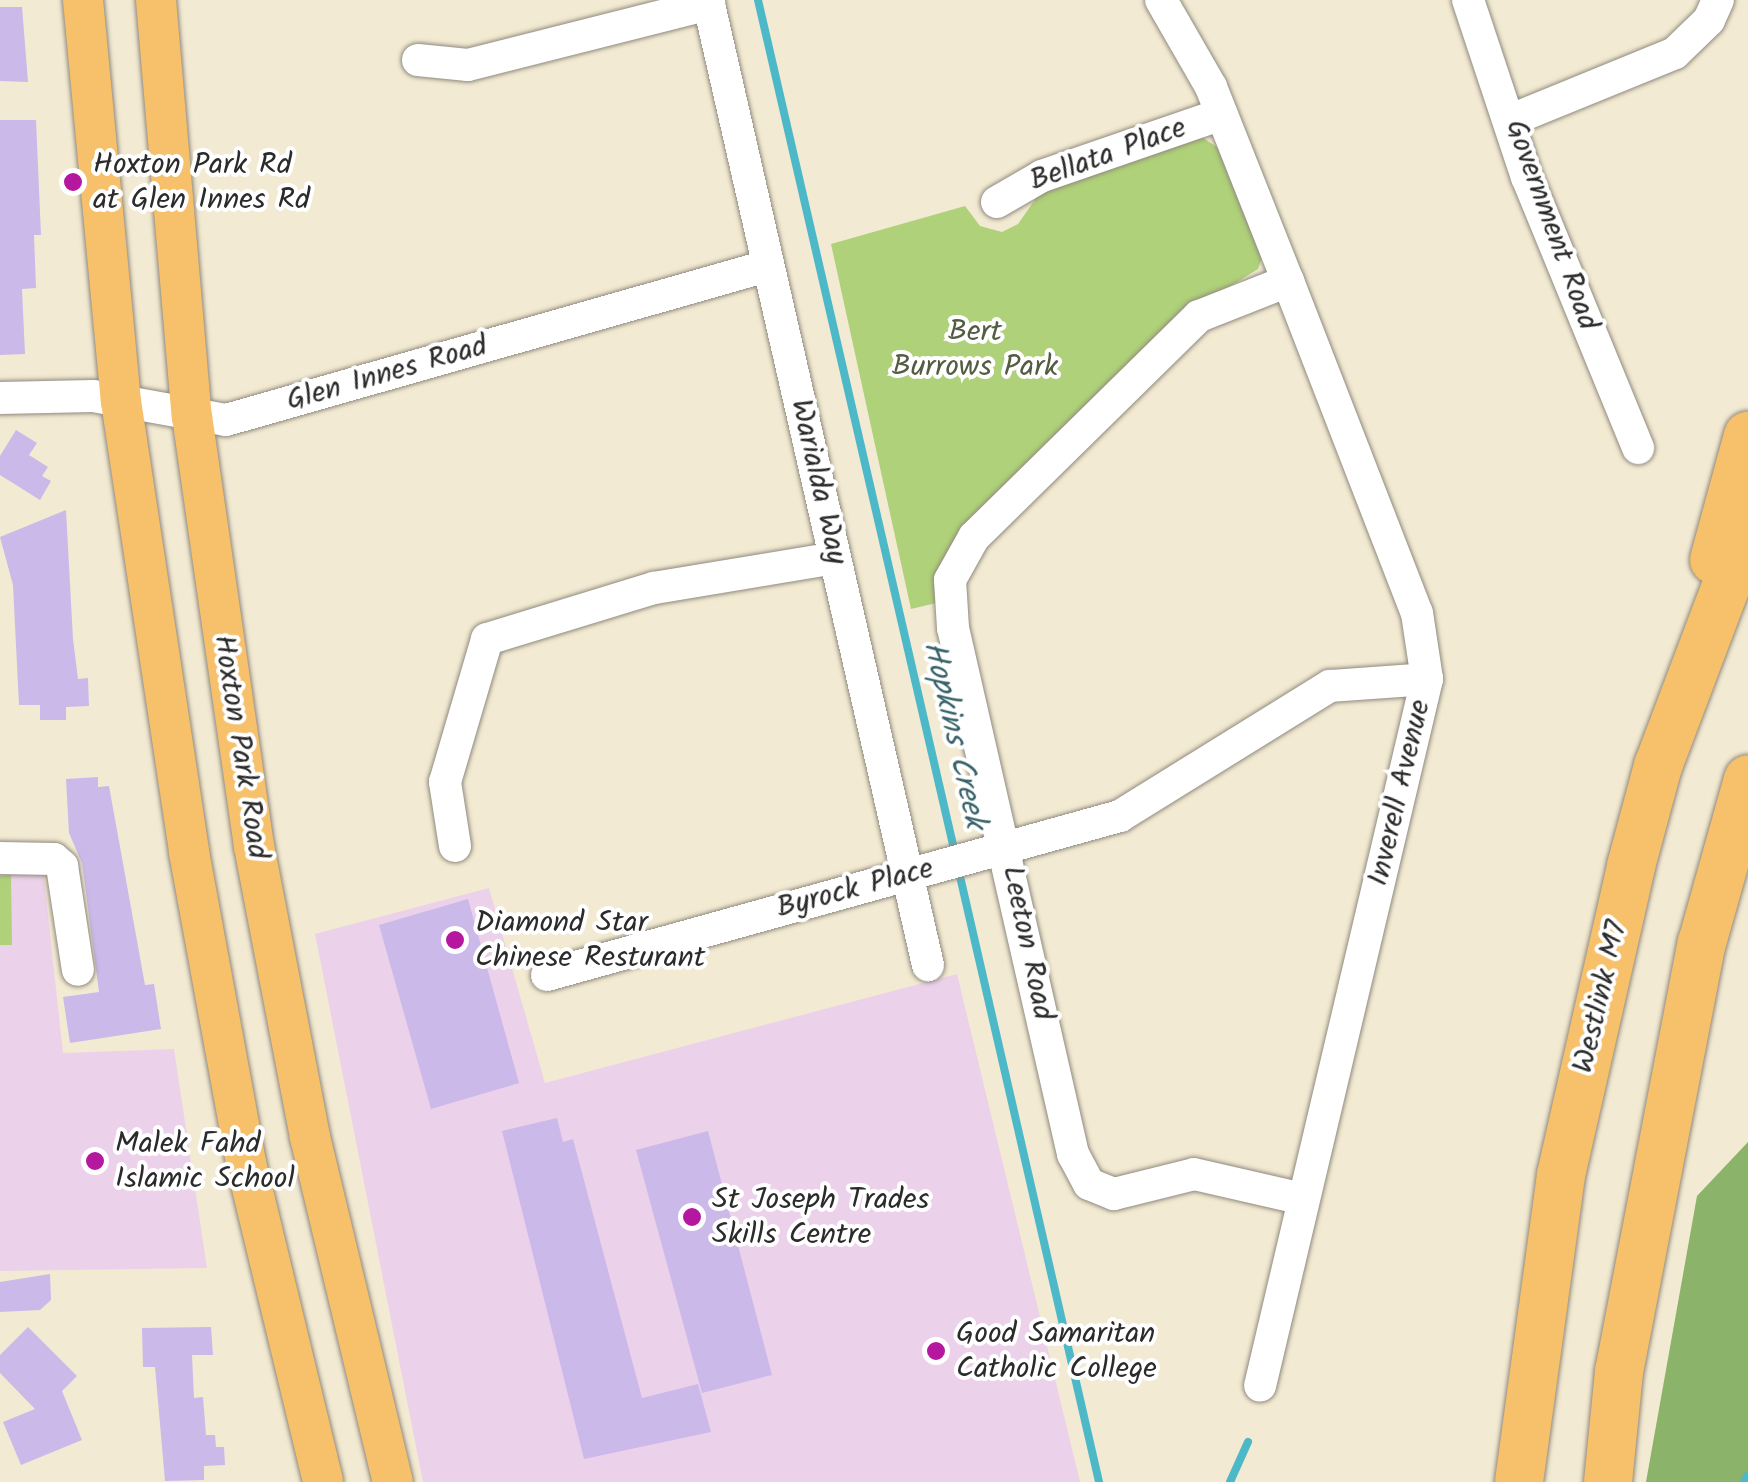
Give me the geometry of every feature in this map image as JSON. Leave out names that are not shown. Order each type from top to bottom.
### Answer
[{"type":"highway","points":[[1658,766],[1748,436]]},
{"type":"highway","name":"Westlink M7","points":[[1520,1482],[1528,1399],[1562,1175],[1658,766],[1748,528]]},
{"type":"highway","points":[[1608,1482],[1618,1372],[1702,943],[1748,780]]},
{"type":"main road","points":[[83,0],[121,402],[189,852],[246,1164],[323,1482]]},
{"type":"main road","name":"Hoxton Park Road","points":[[156,0],[192,416],[270,936],[386,1471]]},
{"type":"street","name":"Inverell Avenue","points":[[1161,0],[1222,114],[1288,281],[1417,613],[1427,679],[1260,1386]]},
{"type":"street","name":"Government Road","points":[[1468,0],[1527,176],[1638,448]]},
{"type":"street","points":[[1511,120],[1674,53],[1709,20],[1718,0]]},
{"type":"street","points":[[418,60],[468,64],[708,2]]},
{"type":"street","name":"Warialda Way","points":[[708,2],[928,964]]},
{"type":"street","name":"Bellata Place","points":[[997,202],[1042,176],[1222,114]]},
{"type":"street","name":"Glen Innes Road","points":[[0,398],[121,402],[226,420],[768,266]]},
{"type":"street","name":"Leeton Road","points":[[1288,281],[1199,316],[974,537],[950,580],[953,628],[1073,1154],[1089,1184],[1114,1194],[1194,1174],[1302,1199]]},
{"type":"street","points":[[455,846],[445,782],[487,639],[654,588],[835,558]]},
{"type":"street","name":"Byrock Place","points":[[546,974],[1120,816],[1330,686],[1427,679]]},
{"type":"street","points":[[0,858],[54,859],[62,866],[78,970]]},
{"type":"shaded area","name":"Malek Fahd Islamic School","points":[[0,869],[43,869],[63,1053],[174,1049],[207,1268],[0,1271]]},
{"type":"shaded area","name":"St Joseph Trades Skills Centre","points":[[489,888],[545,1083],[957,974],[1080,1482],[423,1482],[315,934]]},
{"type":"green space","name":"Bert Burrows Park","points":[[1202,137],[1221,150],[1262,258],[1258,269],[1221,292],[936,603],[911,609],[831,244],[965,206],[980,226],[1002,232],[1018,224],[1043,188]]},
{"type":"green space","points":[[11,875],[12,945],[0,945],[0,876]]},
{"type":"green space","points":[[1748,1142],[1748,1482],[1646,1482],[1697,1196]]},
{"type":"building","points":[[0,7],[22,7],[28,82],[0,81]]},
{"type":"building","points":[[0,120],[36,120],[41,235],[34,235],[36,288],[22,289],[25,354],[0,355]]},
{"type":"building","points":[[16,430],[37,443],[29,455],[48,467],[42,476],[51,481],[40,500],[0,475],[0,456]]},
{"type":"building","points":[[66,510],[73,639],[78,679],[88,678],[89,706],[66,707],[66,720],[40,720],[40,705],[19,705],[13,585],[0,537]]},
{"type":"building","points":[[98,777],[98,787],[109,786],[145,985],[154,984],[161,1029],[70,1043],[63,997],[99,992],[82,863],[69,833],[66,779]]},
{"type":"building","points":[[468,899],[519,1083],[431,1109],[379,925]]},
{"type":"building","points":[[557,1118],[563,1142],[573,1139],[642,1398],[698,1384],[711,1432],[584,1459],[502,1131]]},
{"type":"building","points":[[708,1131],[772,1375],[702,1393],[636,1150]]},
{"type":"building","points":[[50,1274],[51,1300],[40,1310],[0,1312],[0,1282]]},
{"type":"building","points":[[28,1327],[77,1376],[62,1391],[82,1440],[21,1465],[3,1422],[35,1409],[0,1373],[0,1355]]},
{"type":"building","points":[[211,1327],[213,1355],[192,1355],[194,1398],[203,1397],[206,1435],[215,1435],[216,1447],[224,1447],[225,1465],[204,1466],[204,1480],[165,1481],[155,1367],[143,1367],[142,1328]]},
{"type":"waterway","name":"Hopkins Creek","points":[[758,0],[955,853]]},
{"type":"waterway","name":"Hopkins Creek","points":[[959,872],[1099,1482]]},
{"type":"waterway","points":[[1230,1482],[1248,1442]]},
{"type":"waterway","points":[[1744,1482],[1748,1475]]},
{"type":"place","name":"Hoxton Park Rd at Glen Innes Rd","points":[[73,182]]},
{"type":"place","name":"Diamond Star Chinese Resturant","points":[[455,940]]},
{"type":"place","name":"Malek Fahd Islamic School","points":[[95,1161]]},
{"type":"place","name":"St Joseph Trades Skills Centre","points":[[692,1217]]},
{"type":"place","name":"Good Samaritan Catholic College","points":[[936,1351]]}]
